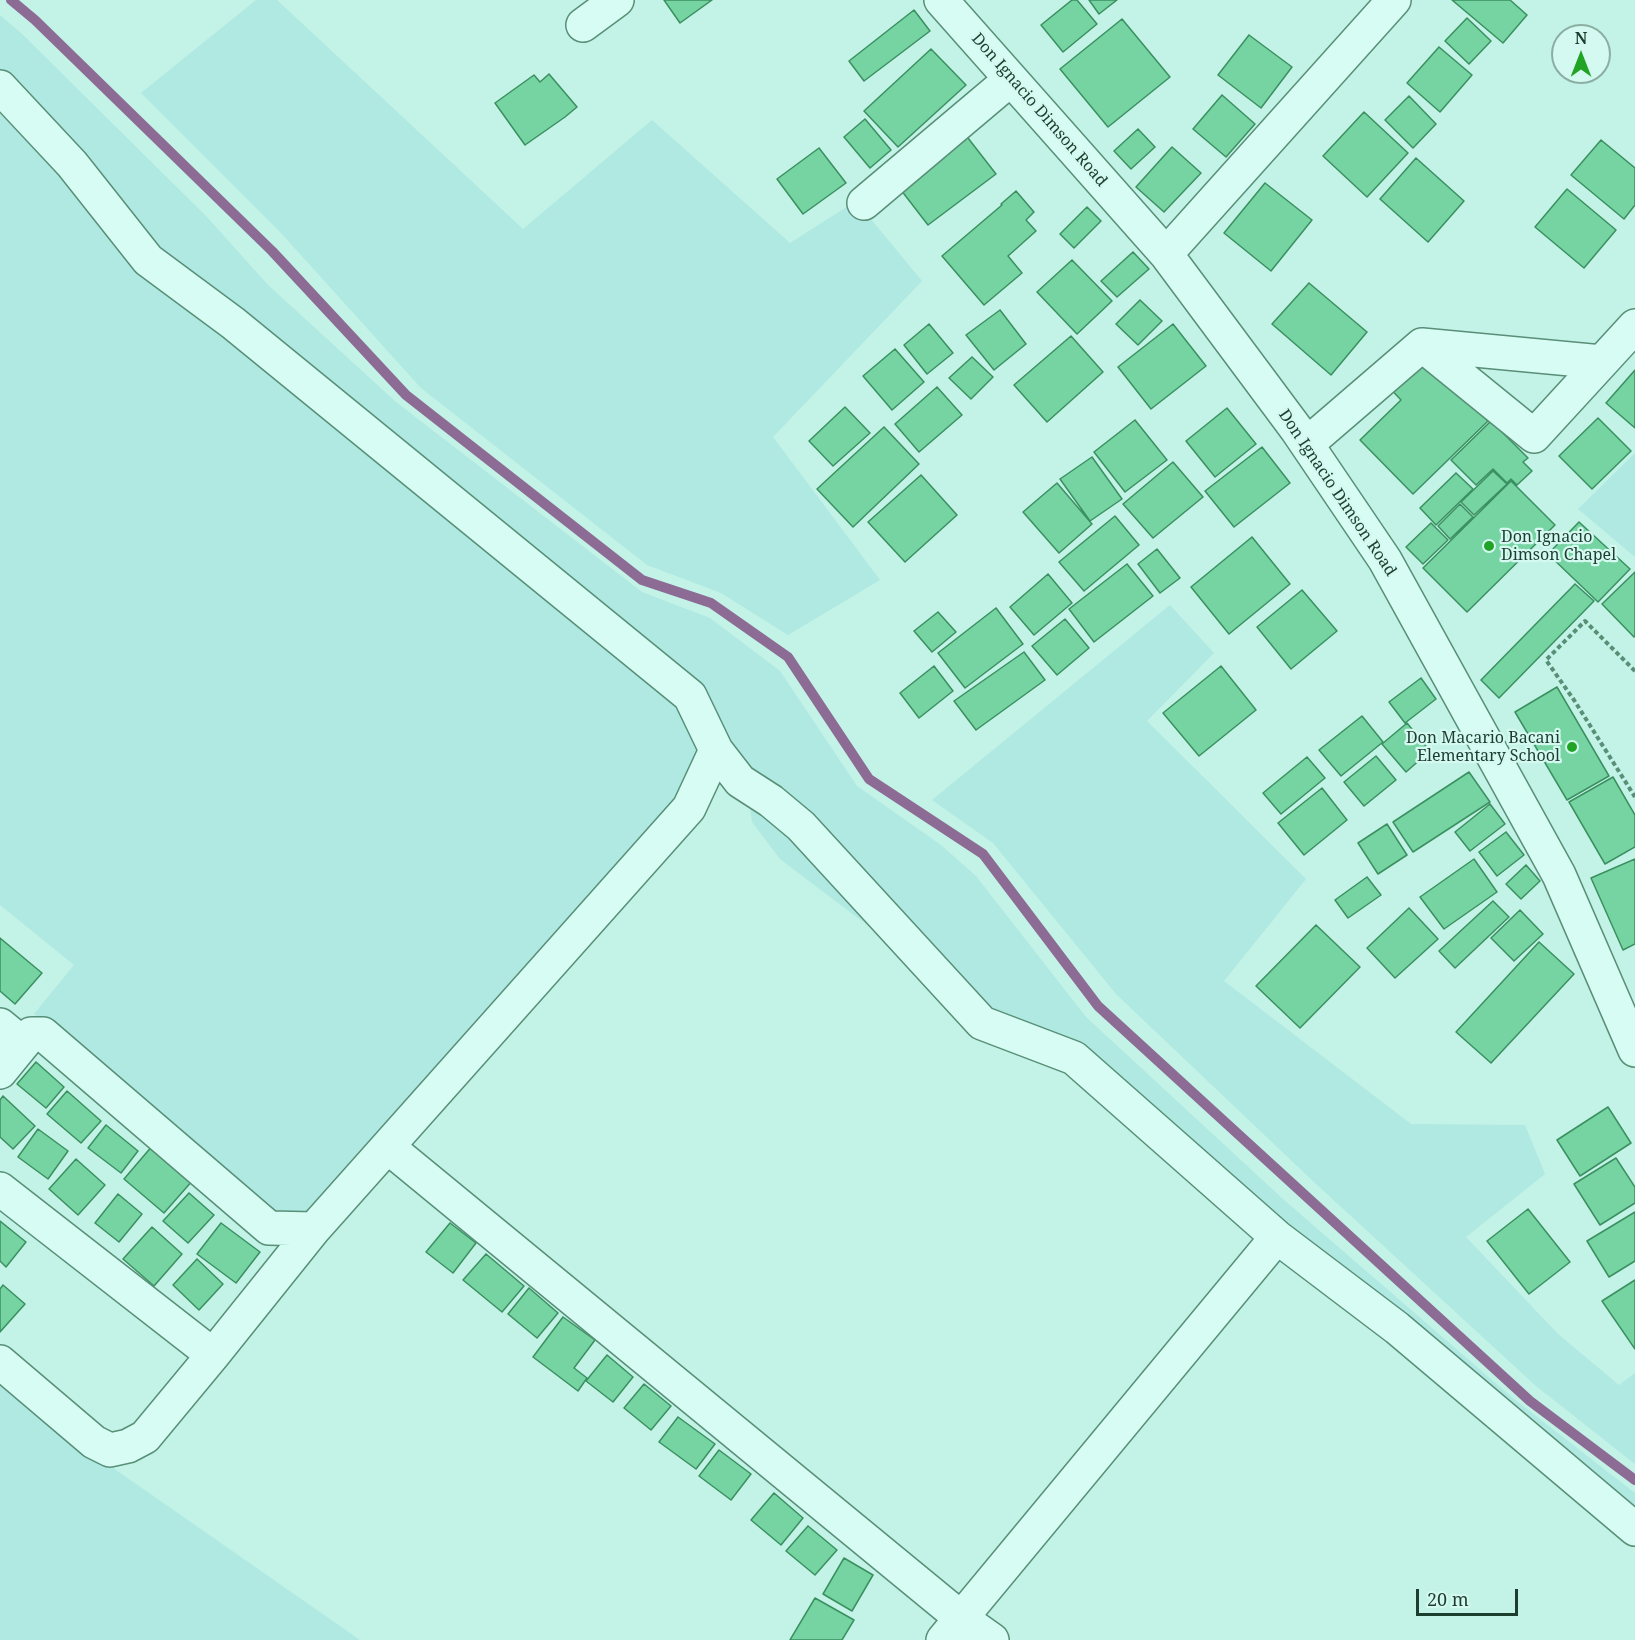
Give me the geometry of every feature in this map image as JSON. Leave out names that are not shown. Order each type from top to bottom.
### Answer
[{"type":"street","points":[[583,26],[617,0]]},
{"type":"street","name":"Don Ignacio Dimson Road","points":[[941,0],[1166,254],[1307,444],[1385,560],[1559,875],[1635,1050]]},
{"type":"street","points":[[1166,254],[1394,0]]},
{"type":"street","points":[[864,203],[1011,79]]},
{"type":"street","points":[[0,87],[72,164],[148,260],[242,331],[690,696],[716,750],[740,781],[771,801],[801,826],[982,1023],[1074,1058],[1277,1237],[1397,1328],[1635,1529]]},
{"type":"street","points":[[1422,345],[1534,436],[1635,326]]},
{"type":"street","points":[[1307,444],[1422,345],[1602,362]]},
{"type":"street","points":[[0,1362],[94,1442],[110,1449],[128,1446],[145,1437],[314,1229],[689,808],[716,750]]},
{"type":"street","points":[[0,1072],[12,1035],[43,1034],[269,1228],[314,1229]]},
{"type":"street","points":[[388,1147],[952,1629],[992,1640]]},
{"type":"street","points":[[0,1189],[213,1355]]},
{"type":"street","points":[[952,1629],[1277,1237]]},
{"type":"path","points":[[1635,670],[1585,621],[1546,660],[1635,797]]},
{"type":"shaded area","points":[[256,0],[277,0],[523,229],[652,120],[790,243],[856,201],[922,281],[773,437],[880,580],[788,635],[721,593],[647,565],[421,388],[281,233],[141,93]]},
{"type":"shaded area","points":[[0,15],[207,217],[268,285],[396,402],[642,592],[710,618],[780,671],[857,786],[941,845],[976,876],[1086,1017],[1283,1199],[1514,1399],[1635,1493],[1635,1519],[1284,1230],[983,1013],[780,859],[752,822],[746,779],[696,692],[157,254],[0,74]]},
{"type":"shaded area","points":[[0,99],[66,171],[685,701],[709,752],[681,804],[308,1221],[277,1220],[34,1014],[74,965],[0,905]]},
{"type":"shaded area","points":[[1635,453],[1635,557],[1578,509]]},
{"type":"shaded area","points":[[1170,605],[1214,653],[1147,721],[1306,879],[1224,981],[1411,1124],[1525,1125],[1545,1174],[1466,1237],[1558,1334],[1619,1385],[1635,1373],[1635,1464],[1536,1386],[1315,1183],[1116,994],[993,843],[932,800]]},
{"type":"shaded area","points":[[0,1372],[116,1470],[360,1640],[0,1640]]},
{"type":"building","points":[[664,0],[712,0],[680,23]]},
{"type":"building","points":[[1072,0],[1077,0],[1097,24],[1063,52],[1041,25]]},
{"type":"building","points":[[1089,0],[1117,0],[1099,14]]},
{"type":"building","points":[[1452,0],[1510,0],[1527,15],[1503,43]]},
{"type":"building","points":[[914,10],[930,31],[864,81],[849,61]]},
{"type":"building","points":[[1467,18],[1491,41],[1469,64],[1445,41]]},
{"type":"building","points":[[1122,19],[1170,77],[1108,127],[1060,69]]},
{"type":"building","points":[[1249,35],[1292,67],[1261,108],[1218,75]]},
{"type":"building","points":[[1439,47],[1472,75],[1440,112],[1407,83]]},
{"type":"building","points":[[931,49],[966,85],[898,147],[864,111]]},
{"type":"building","points":[[549,74],[577,107],[525,145],[495,103],[534,75],[540,82]]},
{"type":"building","points":[[1222,95],[1255,124],[1226,157],[1193,129]]},
{"type":"building","points":[[1409,96],[1436,124],[1413,148],[1385,120]]},
{"type":"building","points":[[1364,112],[1408,153],[1367,197],[1323,156]]},
{"type":"building","points":[[865,119],[891,150],[870,168],[844,137]]},
{"type":"building","points":[[961,129],[996,174],[928,225],[894,181]]},
{"type":"building","points":[[1138,129],[1155,147],[1131,169],[1114,151]]},
{"type":"building","points":[[1601,140],[1635,168],[1635,205],[1624,219],[1571,175]]},
{"type":"building","points":[[1172,147],[1201,173],[1164,212],[1136,187]]},
{"type":"building","points":[[819,148],[846,183],[803,214],[777,179]]},
{"type":"building","points":[[1416,158],[1464,201],[1428,242],[1380,199]]},
{"type":"building","points":[[1265,183],[1312,220],[1271,271],[1224,233]]},
{"type":"building","points":[[1567,189],[1616,230],[1584,268],[1535,227]]},
{"type":"building","points":[[1016,191],[1034,212],[1026,220],[1036,231],[1008,256],[1022,273],[984,305],[942,256]]},
{"type":"building","points":[[1087,207],[1101,221],[1074,248],[1060,234]]},
{"type":"building","points":[[1133,252],[1149,269],[1117,297],[1101,281]]},
{"type":"building","points":[[1072,260],[1112,301],[1077,334],[1037,292]]},
{"type":"building","points":[[1309,283],[1367,332],[1331,375],[1272,324]]},
{"type":"building","points":[[1140,300],[1162,321],[1138,345],[1116,324]]},
{"type":"building","points":[[1000,310],[1026,344],[994,370],[966,335]]},
{"type":"building","points":[[929,324],[953,353],[927,374],[904,345]]},
{"type":"building","points":[[1173,324],[1206,366],[1151,409],[1118,367]]},
{"type":"building","points":[[1071,336],[1103,372],[1047,422],[1014,385]]},
{"type":"building","points":[[895,349],[924,382],[892,410],[863,376]]},
{"type":"building","points":[[1418,349],[1488,421],[1413,494],[1360,440],[1401,400],[1384,382]]},
{"type":"building","points":[[972,357],[993,377],[971,399],[949,378]]},
{"type":"building","points":[[1635,370],[1635,428],[1606,403]]},
{"type":"building","points":[[937,387],[962,415],[919,452],[895,424]]},
{"type":"building","points":[[845,407],[870,433],[833,466],[809,441]]},
{"type":"building","points":[[1227,408],[1256,444],[1215,477],[1186,441]]},
{"type":"building","points":[[1598,418],[1631,451],[1592,489],[1559,456]]},
{"type":"building","points":[[1135,420],[1167,460],[1125,492],[1094,452]]},
{"type":"building","points":[[1491,421],[1528,458],[1523,462],[1532,471],[1517,485],[1511,479],[1507,483],[1493,469],[1476,485],[1451,460]]},
{"type":"building","points":[[884,427],[919,464],[853,527],[817,489]]},
{"type":"building","points":[[1262,447],[1290,483],[1234,527],[1205,491]]},
{"type":"building","points":[[1092,457],[1122,499],[1090,521],[1060,479]]},
{"type":"building","points":[[1173,462],[1203,497],[1153,538],[1123,504]]},
{"type":"building","points":[[1493,471],[1507,484],[1474,515],[1461,502]]},
{"type":"building","points":[[1456,473],[1473,489],[1436,525],[1420,508]]},
{"type":"building","points":[[921,475],[957,515],[905,562],[868,522]]},
{"type":"building","name":"Don Ignacio Dimson Chapel","points":[[1511,481],[1555,525],[1467,612],[1423,568]]},
{"type":"building","points":[[1057,483],[1092,524],[1059,553],[1023,512]]},
{"type":"building","points":[[1460,504],[1473,517],[1450,539],[1438,526]]},
{"type":"building","points":[[1115,516],[1139,545],[1084,591],[1059,562]]},
{"type":"building","points":[[1579,522],[1630,569],[1598,602],[1548,554]]},
{"type":"building","points":[[1431,523],[1448,540],[1423,564],[1406,547]]},
{"type":"building","points":[[1252,537],[1290,584],[1229,634],[1191,587]]},
{"type":"building","points":[[1157,549],[1180,578],[1160,593],[1138,564]]},
{"type":"building","points":[[1127,564],[1153,596],[1094,642],[1069,609]]},
{"type":"building","points":[[1635,572],[1635,636],[1634,637],[1602,604]]},
{"type":"building","points":[[1048,574],[1072,603],[1034,635],[1010,607]]},
{"type":"building","points":[[1575,584],[1594,601],[1499,698],[1481,680]]},
{"type":"building","points":[[1302,590],[1337,631],[1291,669],[1257,627]]},
{"type":"building","points":[[996,608],[1023,644],[965,688],[938,653]]},
{"type":"building","points":[[938,612],[956,632],[932,652],[914,631]]},
{"type":"building","points":[[1065,619],[1089,648],[1057,675],[1032,646]]},
{"type":"building","points":[[1024,652],[1045,680],[976,730],[954,701]]},
{"type":"building","points":[[934,666],[953,691],[919,718],[900,693]]},
{"type":"building","points":[[1221,666],[1256,710],[1199,756],[1163,713]]},
{"type":"building","points":[[1421,678],[1436,699],[1405,723],[1389,702]]},
{"type":"building","points":[[1557,687],[1609,776],[1567,800],[1515,712]]},
{"type":"building","points":[[1362,716],[1383,742],[1341,776],[1319,750]]},
{"type":"building","points":[[1407,723],[1430,751],[1406,772],[1382,744]]},
{"type":"building","points":[[1376,756],[1396,780],[1364,806],[1344,782]]},
{"type":"building","points":[[1307,757],[1325,778],[1281,814],[1263,793]]},
{"type":"building","points":[[1469,772],[1490,802],[1413,852],[1393,822]]},
{"type":"building","points":[[1613,777],[1635,815],[1635,847],[1605,864],[1569,802]]},
{"type":"building","points":[[1322,788],[1347,820],[1304,855],[1278,823]]},
{"type":"building","points":[[1490,804],[1505,824],[1470,851],[1455,832]]},
{"type":"building","points":[[1387,824],[1407,855],[1378,874],[1358,843]]},
{"type":"building","points":[[1506,832],[1524,855],[1497,876],[1479,852]]},
{"type":"building","points":[[1474,859],[1497,892],[1444,929],[1420,897]]},
{"type":"building","points":[[1635,859],[1635,944],[1623,950],[1591,878]]},
{"type":"building","points":[[1526,865],[1540,881],[1521,899],[1506,884]]},
{"type":"building","points":[[1367,877],[1381,895],[1348,918],[1335,900]]},
{"type":"building","points":[[1493,901],[1509,917],[1455,968],[1439,951]]},
{"type":"building","points":[[1409,908],[1438,939],[1395,978],[1367,948]]},
{"type":"building","points":[[1520,910],[1543,934],[1514,961],[1491,938]]},
{"type":"building","points":[[1316,925],[1360,967],[1300,1028],[1256,986]]},
{"type":"building","points":[[0,938],[42,973],[15,1004],[0,991]]},
{"type":"building","points":[[1539,942],[1574,974],[1491,1063],[1456,1032]]},
{"type":"building","points":[[36,1062],[64,1087],[46,1108],[17,1084]]},
{"type":"building","points":[[67,1091],[101,1121],[81,1143],[47,1114]]},
{"type":"building","points":[[3,1096],[35,1126],[13,1149],[0,1137],[0,1100]]},
{"type":"building","points":[[1608,1107],[1631,1143],[1580,1176],[1557,1140]]},
{"type":"building","points":[[106,1125],[138,1151],[121,1173],[88,1148]]},
{"type":"building","points":[[38,1129],[68,1151],[48,1179],[18,1157]]},
{"type":"building","points":[[153,1145],[193,1180],[164,1213],[124,1179]]},
{"type":"building","points":[[1616,1158],[1635,1187],[1635,1203],[1600,1225],[1574,1184]]},
{"type":"building","points":[[76,1159],[105,1185],[78,1215],[49,1189]]},
{"type":"building","points":[[189,1193],[214,1215],[188,1243],[163,1221]]},
{"type":"building","points":[[118,1194],[142,1214],[119,1242],[95,1223]]},
{"type":"building","points":[[1528,1209],[1570,1262],[1529,1294],[1487,1241]]},
{"type":"building","points":[[1635,1212],[1635,1261],[1609,1277],[1587,1241]]},
{"type":"building","points":[[0,1221],[26,1242],[6,1267],[0,1261]]},
{"type":"building","points":[[221,1223],[260,1252],[236,1283],[197,1254]]},
{"type":"building","points":[[450,1223],[476,1243],[453,1273],[426,1252]]},
{"type":"building","points":[[152,1227],[182,1254],[154,1286],[123,1259]]},
{"type":"building","points":[[486,1254],[524,1286],[502,1312],[463,1280]]},
{"type":"building","points":[[197,1259],[223,1284],[199,1310],[173,1285]]},
{"type":"building","points":[[1635,1280],[1635,1349],[1602,1301]]},
{"type":"building","points":[[3,1285],[25,1304],[0,1332],[0,1289]]},
{"type":"building","points":[[529,1288],[558,1313],[537,1338],[508,1314]]},
{"type":"building","points":[[563,1317],[595,1340],[574,1368],[587,1378],[578,1391],[533,1357]]},
{"type":"building","points":[[607,1355],[633,1377],[613,1402],[586,1381]]},
{"type":"building","points":[[644,1384],[671,1406],[651,1430],[624,1408]]},
{"type":"building","points":[[678,1417],[715,1444],[696,1469],[659,1442]]},
{"type":"building","points":[[719,1450],[751,1474],[731,1500],[699,1476]]},
{"type":"building","points":[[774,1493],[803,1518],[781,1545],[751,1520]]},
{"type":"building","points":[[808,1526],[837,1550],[815,1575],[786,1551]]},
{"type":"building","points":[[844,1558],[873,1575],[852,1611],[823,1594]]},
{"type":"building","points":[[815,1598],[854,1620],[842,1640],[790,1640]]},
{"type":"waterway","points":[[11,0],[35,20],[272,251],[406,395],[642,580],[711,603],[788,657],[869,779],[983,854],[1098,1006],[1530,1401],[1635,1480]]},
{"type":"place","name":"Don Ignacio Dimson Chapel","points":[[1489,546]]},
{"type":"place","name":"Don Macario Bacani Elementary School","points":[[1572,747]]}]
